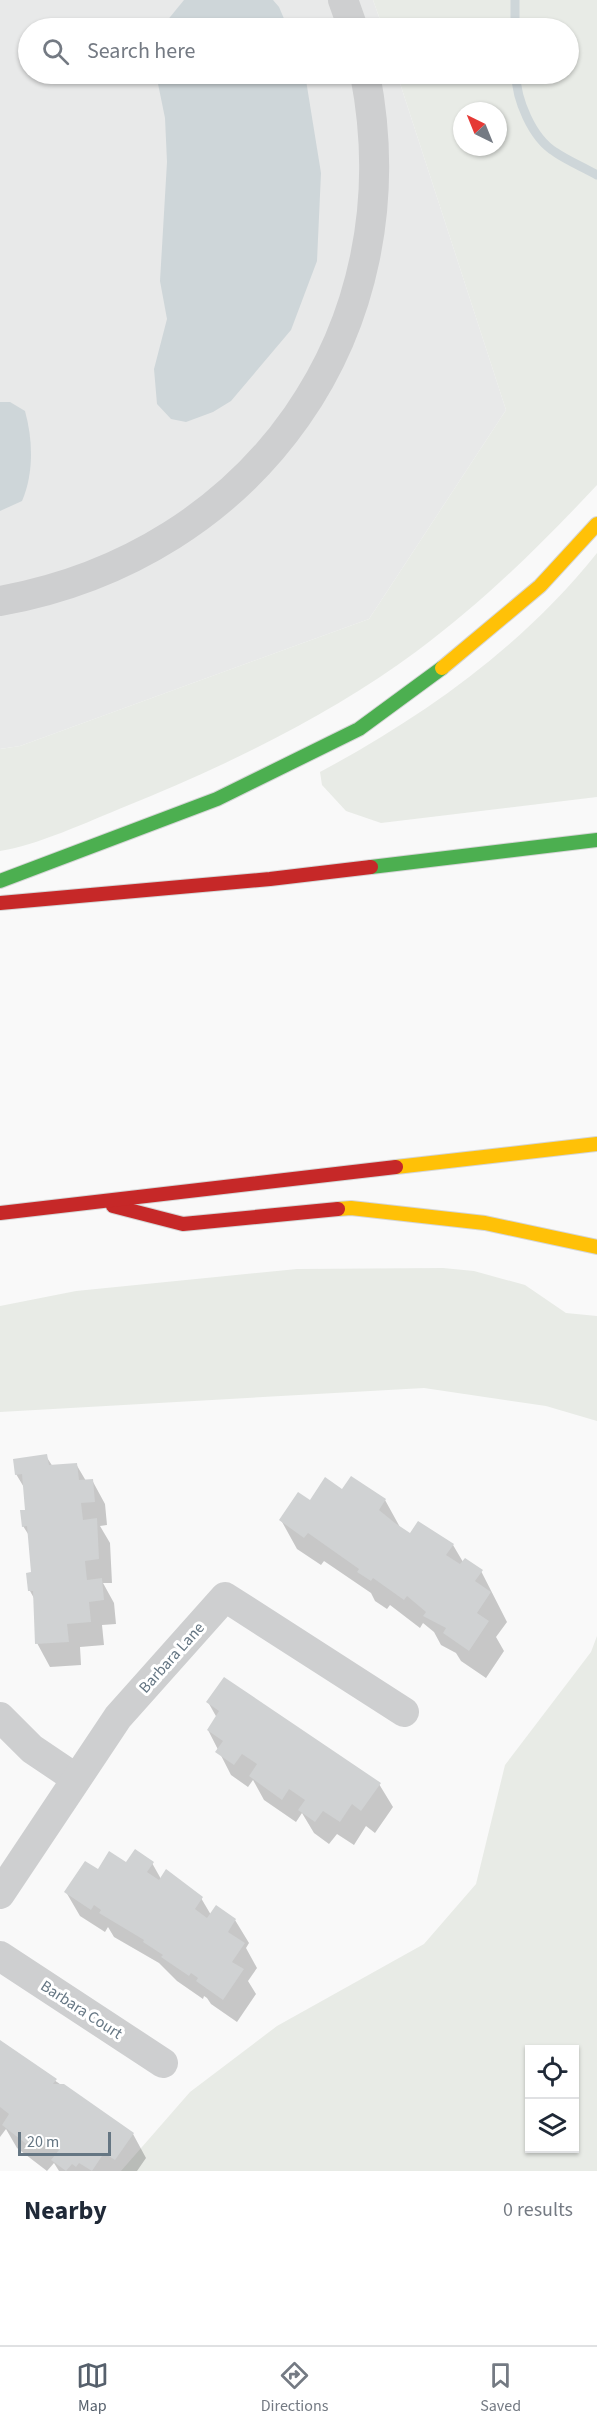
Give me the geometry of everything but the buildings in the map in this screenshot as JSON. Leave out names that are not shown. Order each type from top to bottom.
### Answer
[{"type":"highway","points":[[0,881],[217,799],[359,729],[469,648],[540,586],[597,524]]},
{"type":"highway","points":[[0,903],[270,879],[597,840]]},
{"type":"highway","points":[[0,1213],[597,1144]]},
{"type":"highway","points":[[91,1201],[183,1224],[351,1208],[485,1223],[597,1247]]},
{"type":"street","points":[[343,0],[349,18]]},
{"type":"street","points":[[0,601],[88,579],[167,541],[241,483],[268,455],[294,421],[331,360],[347,321],[366,258],[371,229],[375,148],[366,84]]},
{"type":"street","name":"Barbara Lane","points":[[0,1894],[75,1778],[118,1717],[225,1597],[404,1712]]},
{"type":"street","points":[[0,1718],[32,1749],[75,1778]]},
{"type":"street","name":"Barbara Court","points":[[0,1956],[163,2063]]},
{"type":"shaded area","points":[[0,0],[373,0],[379,18],[18,18],[18,84],[400,84],[506,410],[369,619],[20,746],[0,749]]},
{"type":"shaded area","points":[[184,0],[273,0],[284,18],[169,18]]},
{"type":"shaded area","points":[[373,0],[597,0],[597,485],[533,551],[465,613],[417,651],[349,697],[276,738],[200,775],[62,832],[29,844],[0,851],[0,749],[20,746],[369,619],[506,410],[400,84],[579,84],[579,18],[379,18]]},
{"type":"shaded area","points":[[158,84],[307,84],[321,173],[317,261],[291,330],[231,401],[213,412],[186,422],[171,419],[157,404],[154,369],[167,319],[160,281],[167,162],[165,118]]},
{"type":"shaded area","points":[[0,402],[10,402],[25,411],[30,433],[31,456],[29,479],[22,501],[0,511]]},
{"type":"shaded area","points":[[597,553],[597,797],[381,823],[346,811],[322,785],[320,772],[397,727],[469,677],[537,619]]},
{"type":"shaded area","points":[[443,1268],[474,1271],[525,1285],[566,1313],[597,1316],[597,1421],[546,1406],[424,1388],[0,1412],[0,1306],[76,1291],[297,1269]]},
{"type":"shaded area","points":[[597,1636],[597,2171],[121,2171],[190,2092],[277,2026],[424,1944],[476,1884],[505,1765],[591,1652]]},
{"type":"waterway","points":[[515,0],[515,18]]},
{"type":"waterway","points":[[517,84],[522,106],[539,137],[560,155],[597,175]]},
{"type":"traffic: fast","points":[[0,881],[217,799],[359,729],[442,668]]},
{"type":"traffic: fast","points":[[371,867],[597,840]]},
{"type":"traffic: slow","points":[[442,668],[540,586],[597,524]]},
{"type":"traffic: slow","points":[[396,1167],[597,1144]]},
{"type":"traffic: slow","points":[[338,1209],[351,1208],[485,1223],[597,1247]]},
{"type":"traffic: jam","points":[[0,903],[270,879],[371,867]]},
{"type":"traffic: jam","points":[[0,1213],[396,1167]]},
{"type":"traffic: jam","points":[[113,1206],[183,1224],[338,1209]]}]
